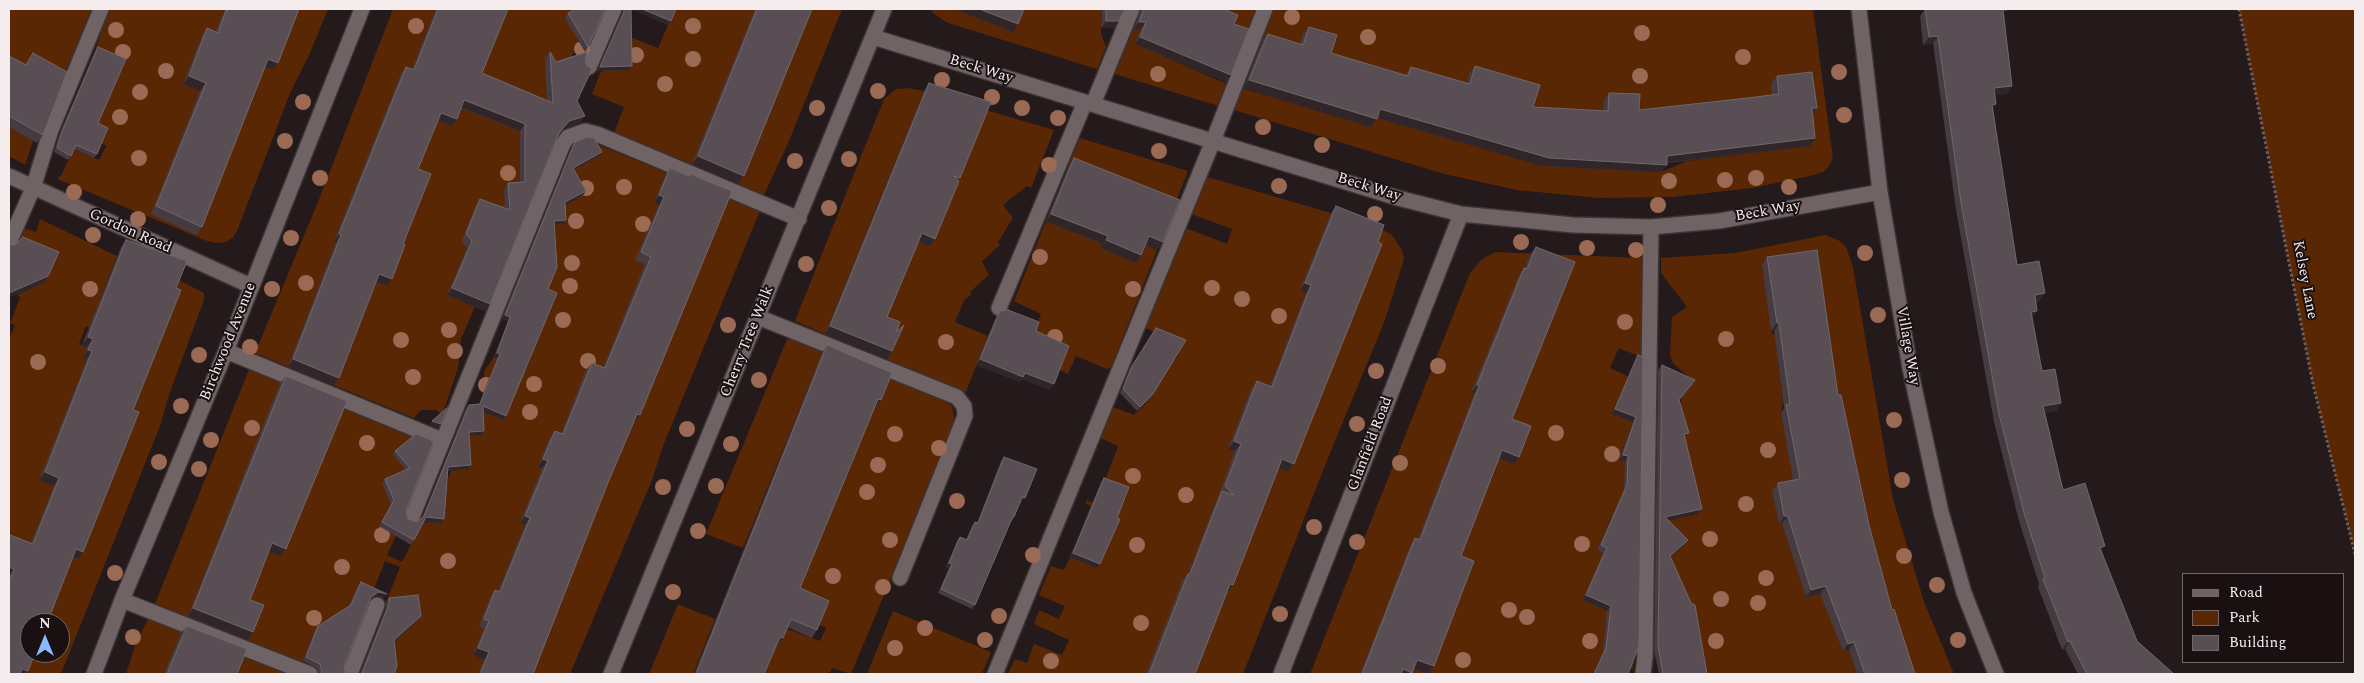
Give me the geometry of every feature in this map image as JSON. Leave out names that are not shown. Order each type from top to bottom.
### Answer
[{"type":"street","points":[[9,242],[33,188],[51,130],[101,9]]},
{"type":"street","name":"Birchwood Avenue","points":[[94,674],[122,600],[226,351],[362,9]]},
{"type":"street","points":[[589,67],[614,9]]},
{"type":"street","name":"Cherry Tree Walk","points":[[612,674],[884,9]]},
{"type":"street","points":[[999,308],[1132,9]]},
{"type":"street","points":[[995,674],[1265,9]]},
{"type":"street","name":"Village Way","points":[[1858,9],[1880,192],[1910,368],[1941,512],[1964,593],[1996,674]]},
{"type":"street","name":"Beck Way","points":[[873,37],[1398,198],[1461,214],[1572,225],[1651,227],[1719,221],[1880,192]]},
{"type":"street","points":[[412,517],[559,154],[568,137],[585,131],[597,134],[799,218]]},
{"type":"street","name":"Gordon Road","points":[[9,176],[251,286]]},
{"type":"street","name":"Glanfield Road","points":[[1281,674],[1461,214]]},
{"type":"street","points":[[1643,674],[1645,657],[1651,227]]},
{"type":"street","points":[[758,317],[957,397],[964,406],[965,416],[900,578]]},
{"type":"street","points":[[226,351],[442,440]]},
{"type":"street","points":[[122,600],[310,674]]},
{"type":"street","points":[[350,674],[377,605]]},
{"type":"path","name":"Kelsey Lane","points":[[2239,9],[2312,384],[2355,554]]},
{"type":"green space","points":[[9,9],[94,9],[64,81],[21,73],[9,67]]},
{"type":"green space","points":[[109,9],[328,9],[310,53],[291,91],[237,231],[226,242],[216,243],[207,241],[57,179],[62,174],[73,149],[99,160],[106,146],[101,143],[96,128],[94,91],[81,84],[84,77],[123,63],[95,51]]},
{"type":"green space","points":[[393,9],[580,9],[581,34],[569,63],[550,91],[538,119],[521,189],[505,212],[466,247],[477,265],[447,295],[475,307],[461,339],[458,368],[442,416],[437,410],[421,410],[414,418],[255,353],[318,202]]},
{"type":"green space","points":[[675,9],[756,9],[692,165],[614,133],[624,107],[592,94],[600,73],[605,70],[629,70],[630,37],[658,48]]},
{"type":"green space","points":[[809,9],[842,9],[789,141],[764,195],[738,184]]},
{"type":"green space","points":[[931,9],[1102,9],[1101,33],[1106,47],[1097,69],[948,23],[933,13]]},
{"type":"green space","points":[[1141,9],[1150,9],[1163,56],[1227,84],[1218,106],[1115,74]]},
{"type":"green space","points":[[1210,9],[1256,9],[1245,38]]},
{"type":"green space","points":[[1273,9],[1813,9],[1833,158],[1823,172],[1810,176],[1752,188],[1673,197],[1598,198],[1517,190],[1444,174],[1234,110],[1242,88],[1371,127],[1374,117],[1539,165],[1661,172],[1687,161],[1810,146],[1773,102],[1603,119],[1573,118],[1464,92],[1402,87],[1261,41]]},
{"type":"green space","points":[[2239,9],[2355,9],[2355,554],[2313,384]]},
{"type":"green space","points":[[908,88],[924,91],[825,334],[795,321],[884,99],[896,89]]},
{"type":"green space","points":[[986,110],[1054,130],[1031,188],[1027,186],[1003,205],[1013,218],[998,242],[1000,245],[982,261],[989,275],[964,300],[955,322],[988,336],[965,394],[887,360],[899,332],[882,325],[916,241]]},
{"type":"green space","points":[[9,127],[37,129],[25,165],[9,156]]},
{"type":"green space","points":[[1080,138],[1188,171],[1172,212],[1125,188],[1068,165]]},
{"type":"green space","points":[[591,142],[760,211],[663,446],[652,480],[570,674],[365,674],[381,654],[403,633],[386,602],[400,567],[385,561],[374,589],[346,614],[313,636],[303,662],[155,604],[250,367],[408,431],[414,438],[406,470],[393,500],[409,508],[387,555],[402,562],[423,522],[441,523],[443,493],[451,471],[468,469],[466,440],[477,409],[510,403],[483,393],[484,371],[494,357],[526,370],[533,352],[532,347],[547,288],[552,230],[563,205],[570,172]]},
{"type":"green space","points":[[1204,176],[1331,213],[1383,230],[1392,235],[1402,250],[1404,259],[1384,323],[1330,453],[1243,674],[1008,674],[1015,659],[1027,663],[1034,644],[1062,655],[1069,640],[1034,624],[1039,610],[1059,619],[1065,606],[1039,595],[1051,566],[1064,570],[1070,557],[1097,568],[1104,551],[1078,539],[1092,506],[1086,504],[1086,500],[1118,512],[1104,483],[1118,446],[1100,438],[1113,407],[1134,415],[1147,402],[1123,381],[1127,372],[1148,347],[1176,359],[1182,344],[1143,327],[1186,228],[1227,244],[1232,229],[1191,214]]},
{"type":"green space","points":[[40,219],[117,256],[100,299],[107,334],[86,326],[79,344],[87,347],[83,358],[170,296],[177,279],[204,293],[204,300],[170,392],[160,426],[70,651],[70,613],[40,613],[9,544],[9,340],[15,325],[9,323],[9,320],[11,321],[20,298],[17,295],[32,288],[54,259],[16,243],[24,228],[36,232]]},
{"type":"green space","points":[[1046,221],[1075,233],[1109,228],[1101,248],[1136,262],[1143,244],[1157,250],[1111,367],[1107,369],[1076,356],[1068,374],[1058,369],[1033,334],[1041,314],[1014,301]]},
{"type":"green space","points":[[1825,235],[1840,241],[1846,247],[1853,267],[1893,499],[1924,602],[1954,674],[1907,674],[1888,617],[1822,324],[1771,331],[1775,336],[1783,402],[1781,413],[1793,478],[1843,651],[1849,650],[1857,674],[1690,674],[1669,564],[1671,557],[1684,545],[1664,524],[1670,520],[1698,514],[1662,484],[1657,461],[1657,444],[1668,443],[1683,395],[1694,382],[1673,363],[1670,355],[1672,317],[1687,307],[1661,273],[1661,258],[1735,253]]},
{"type":"green space","points":[[1495,252],[1644,258],[1641,357],[1619,348],[1610,368],[1636,380],[1633,422],[1619,459],[1629,463],[1623,510],[1611,518],[1597,550],[1624,562],[1622,617],[1634,655],[1633,669],[1628,667],[1626,674],[1310,674],[1470,273],[1482,259]]},
{"type":"green space","points":[[788,337],[823,351],[743,548],[706,534]]},
{"type":"green space","points":[[887,377],[947,402],[952,406],[954,418],[950,438],[851,674],[832,668],[829,674],[761,674],[761,639],[785,628],[820,641],[826,628],[818,624],[794,596]]},
{"type":"green space","points":[[678,604],[715,619],[693,674],[649,674]]},
{"type":"green space","points":[[893,611],[991,652],[982,674],[867,674]]},
{"type":"green space","points":[[148,619],[182,632],[165,674],[126,674],[135,646]]},
{"type":"green space","points":[[227,650],[287,674],[218,674]]},
{"type":"green space","points":[[28,663],[65,663],[61,674],[24,674]]},
{"type":"building","points":[[229,9],[299,9],[278,63],[268,59],[202,227],[156,206],[206,83],[189,76],[207,28],[218,33],[226,10],[228,11]]},
{"type":"building","points":[[438,9],[508,9],[482,73],[553,103],[550,52],[556,62],[587,52],[585,62],[592,69],[577,101],[585,116],[569,121],[559,133],[490,304],[452,288],[472,241],[466,234],[480,199],[510,210],[508,183],[525,182],[525,124],[464,100],[457,119],[441,113],[418,169],[431,174],[403,244],[405,245],[392,279],[379,274],[339,378],[293,359],[341,235],[339,234],[406,67],[414,70]]},
{"type":"building","points":[[576,9],[605,9],[588,47],[568,13]]},
{"type":"building","points":[[625,9],[631,9],[632,66],[600,67]]},
{"type":"building","points":[[642,9],[676,9],[671,21]]},
{"type":"building","points":[[757,9],[812,9],[744,176],[698,156]]},
{"type":"building","points":[[979,9],[1024,9],[1018,24]]},
{"type":"building","points":[[1106,9],[1125,9],[1119,21],[1106,21]]},
{"type":"building","points":[[1144,9],[1223,9],[1238,15],[1234,24],[1249,29],[1231,75],[1140,37],[1146,22],[1139,22]]},
{"type":"building","points":[[1925,9],[2007,9],[2003,10],[2012,86],[1994,88],[1996,104],[1992,105],[2017,265],[2039,261],[2045,293],[2035,295],[2037,311],[2031,312],[2042,371],[2055,369],[2061,403],[2043,406],[2063,490],[2085,483],[2105,546],[2100,548],[2137,641],[2174,674],[2087,674],[2070,641],[2068,642],[2043,579],[2045,578],[2024,513],[1999,414],[1961,203],[1938,36],[1929,37]]},
{"type":"building","points":[[1309,27],[1337,35],[1331,53],[1408,76],[1411,67],[1470,84],[1475,66],[1540,85],[1533,107],[1608,111],[1609,93],[1640,94],[1639,110],[1748,98],[1779,94],[1777,76],[1812,72],[1817,108],[1812,108],[1815,138],[1667,156],[1667,165],[1549,158],[1380,109],[1377,119],[1249,80],[1268,34],[1303,45]]},
{"type":"building","points":[[98,47],[126,59],[98,123],[108,128],[97,154],[76,145],[71,156],[57,148],[63,129]]},
{"type":"building","points":[[33,53],[67,72],[43,135],[9,116],[9,56],[26,65]]},
{"type":"building","points":[[929,83],[991,102],[960,178],[954,176],[959,181],[935,239],[922,233],[887,317],[900,322],[896,332],[904,325],[892,351],[830,326]]},
{"type":"building","points":[[588,137],[594,138],[602,152],[573,168],[586,191],[565,202],[566,220],[554,221],[557,267],[548,289],[557,293],[506,416],[483,406],[484,431],[469,432],[471,465],[448,467],[444,519],[426,517],[414,540],[382,522],[394,500],[385,479],[410,468],[395,451],[416,434],[434,441],[406,510],[408,519],[417,522],[424,516],[469,405],[480,404],[500,354],[497,353],[510,317],[505,315],[574,144]]},
{"type":"building","points":[[1074,158],[1180,200],[1163,242],[1149,236],[1141,255],[1106,240],[1108,236],[1051,214]]},
{"type":"building","points":[[670,168],[732,191],[640,415],[637,414],[607,485],[533,674],[480,674],[489,652],[478,648],[489,621],[484,619],[495,590],[500,592],[530,518],[525,516],[548,461],[543,459],[555,431],[563,434],[592,363],[605,368],[651,257],[641,252],[664,197],[659,195]]},
{"type":"building","points":[[1336,206],[1384,225],[1378,242],[1382,244],[1294,464],[1282,459],[1233,585],[1230,584],[1195,674],[1149,674],[1222,491],[1234,495],[1225,486],[1241,444],[1234,441],[1257,381],[1272,387],[1311,285],[1305,283]]},
{"type":"building","points":[[23,237],[59,252],[48,276],[9,293],[9,243],[10,245],[15,245]]},
{"type":"building","points":[[126,240],[187,261],[176,288],[181,290],[133,410],[139,412],[83,552],[76,549],[51,613],[20,613],[20,663],[31,663],[28,671],[22,669],[20,674],[9,674],[9,583],[14,569],[9,567],[9,537],[10,535],[33,544],[59,478],[45,472],[92,351],[88,350],[93,339],[88,337]]},
{"type":"building","points":[[1536,247],[1575,262],[1512,419],[1531,426],[1519,457],[1502,450],[1461,556],[1474,561],[1434,666],[1417,660],[1412,673],[1403,669],[1401,674],[1362,674],[1415,538],[1420,540],[1479,386],[1477,385],[1524,268],[1527,269]]},
{"type":"building","points":[[1817,250],[1838,395],[1841,395],[1869,525],[1892,610],[1894,609],[1915,674],[1865,674],[1854,642],[1848,644],[1826,586],[1811,590],[1788,516],[1784,516],[1778,483],[1800,479],[1786,405],[1790,404],[1779,323],[1777,323],[1767,257]]},
{"type":"building","points":[[1008,310],[1039,322],[1036,331],[1069,346],[1054,384],[1025,373],[1023,377],[980,359],[1000,311]]},
{"type":"building","points":[[1156,328],[1186,340],[1153,394],[1140,407],[1123,389],[1132,366]]},
{"type":"building","points":[[827,345],[892,373],[881,400],[878,399],[800,588],[829,601],[817,630],[791,619],[783,638],[780,637],[764,674],[696,674]]},
{"type":"building","points":[[1638,355],[1643,357],[1639,646],[1628,674],[1594,674],[1606,648],[1611,606],[1586,595],[1607,548],[1601,545],[1627,485],[1628,456],[1623,455],[1636,417],[1615,409]]},
{"type":"building","points":[[1662,365],[1695,380],[1679,400],[1689,433],[1684,434],[1702,509],[1665,517],[1688,540],[1670,556],[1691,603],[1695,605],[1707,674],[1663,674],[1658,646]]},
{"type":"building","points":[[286,376],[347,401],[286,549],[272,543],[250,600],[264,605],[253,632],[193,608]]},
{"type":"building","points":[[447,408],[441,424],[432,421]]},
{"type":"building","points":[[1004,457],[1037,469],[1025,498],[1022,497],[1013,516],[975,605],[941,589],[952,564],[949,563],[960,537],[967,540],[975,522],[978,523]]},
{"type":"building","points":[[1104,478],[1129,487],[1117,518],[1120,519],[1100,564],[1073,553]]},
{"type":"building","points":[[361,582],[387,594],[378,592],[371,597],[344,667],[346,674],[320,674],[322,673],[320,664],[306,657],[318,626],[351,605]]},
{"type":"building","points":[[418,595],[421,616],[394,640],[397,666],[394,674],[360,674],[389,604],[389,598]]},
{"type":"building","points":[[187,626],[247,649],[237,674],[167,674]]}]
